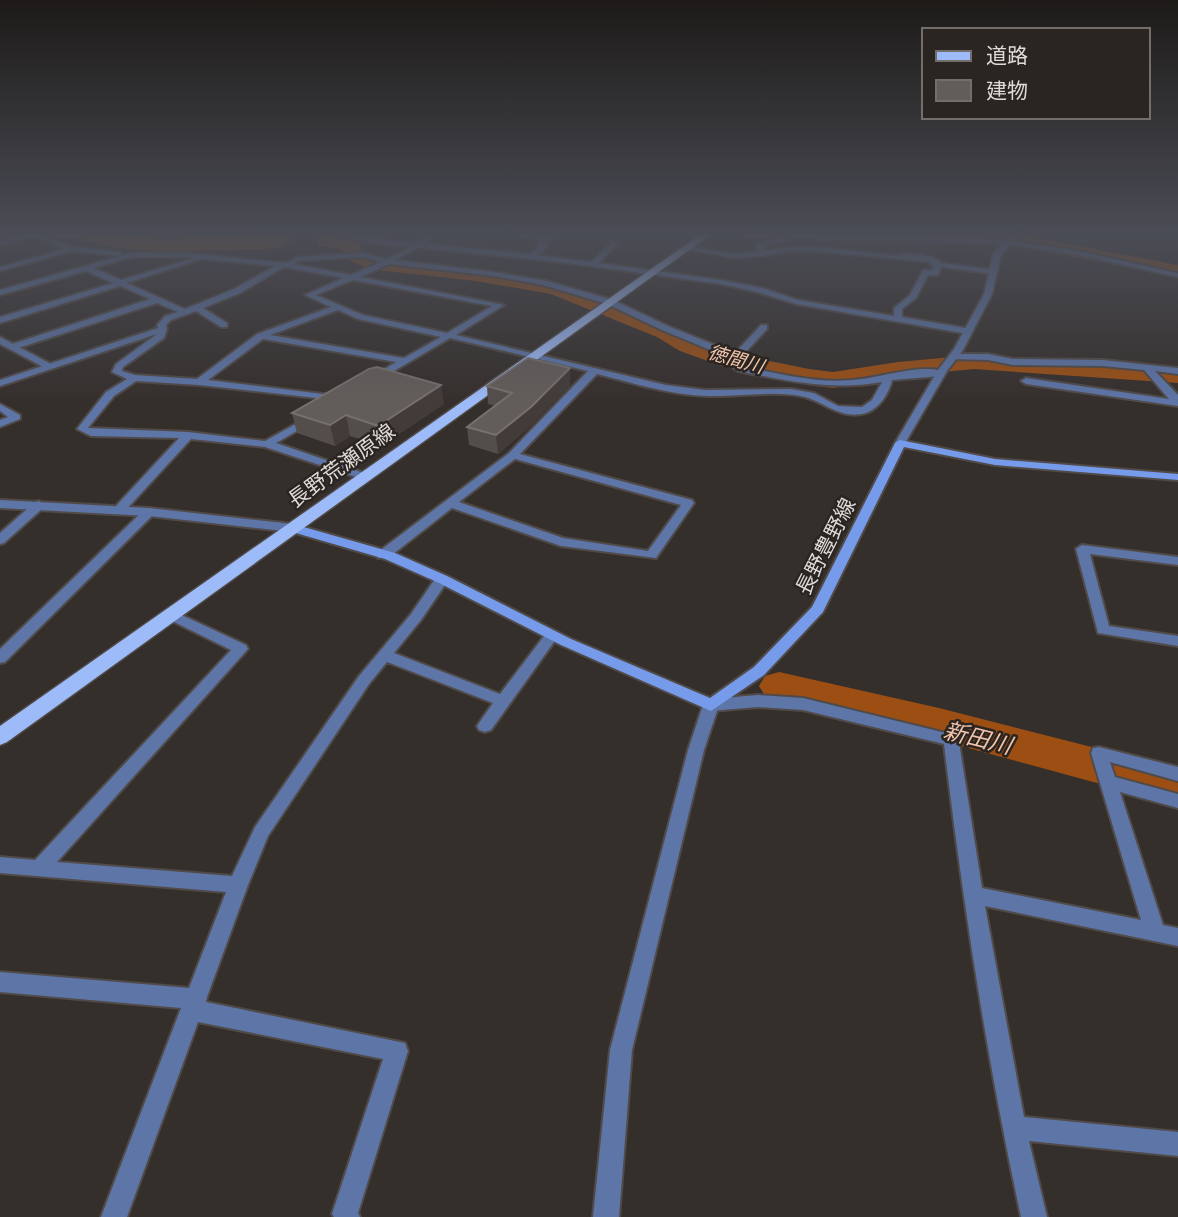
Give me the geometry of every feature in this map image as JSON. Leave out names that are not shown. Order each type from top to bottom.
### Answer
[{"type":"main road","name":"長野荒瀬原線","points":[[0,737],[629,289]]},
{"type":"main road","points":[[900,443],[995,462],[1178,477]]},
{"type":"main road","name":"長野豊野線","points":[[711,705],[759,671],[818,609],[900,443]]},
{"type":"main road","points":[[293,528],[383,555],[442,579],[552,635],[711,705]]},
{"type":"street","points":[[0,320],[99,289]]},
{"type":"street","points":[[137,289],[185,312]]},
{"type":"street","points":[[241,289],[168,318],[161,325],[161,336],[119,366],[117,372],[134,378],[353,394]]},
{"type":"street","points":[[324,289],[309,295],[362,317],[534,355],[666,388],[705,393],[792,392],[810,395],[836,409],[864,410],[876,402],[885,388],[888,376]]},
{"type":"street","points":[[267,444],[500,305],[415,289]]},
{"type":"street","points":[[560,289],[664,328],[737,360],[798,380],[835,384],[947,365],[1178,370]]},
{"type":"street","points":[[755,289],[796,302],[968,331]]},
{"type":"street","points":[[898,320],[898,308],[913,296],[917,289]]},
{"type":"street","points":[[900,443],[968,331],[989,289]]},
{"type":"street","points":[[12,347],[160,299]]},
{"type":"street","points":[[196,307],[224,324]]},
{"type":"street","points":[[199,382],[260,336],[337,308]]},
{"type":"street","points":[[737,360],[764,327]]},
{"type":"street","points":[[0,383],[163,329]]},
{"type":"street","points":[[260,336],[404,361]]},
{"type":"street","points":[[0,340],[48,366]]},
{"type":"street","points":[[383,555],[513,455],[594,371]]},
{"type":"street","points":[[1150,371],[1178,401]]},
{"type":"street","points":[[134,378],[110,394],[82,429],[91,433],[188,435],[267,444],[363,476]]},
{"type":"street","points":[[1026,381],[1178,401]]},
{"type":"street","points":[[0,407],[16,417],[0,424]]},
{"type":"street","points":[[119,510],[188,435]]},
{"type":"street","points":[[451,503],[561,541],[651,555],[688,503],[513,455]]},
{"type":"street","points":[[0,504],[149,512],[293,528]]},
{"type":"street","points":[[0,540],[39,505]]},
{"type":"street","points":[[0,658],[149,512]]},
{"type":"street","points":[[1178,561],[1082,549],[1102,630],[1178,641]]},
{"type":"street","points":[[114,1217],[238,885],[261,832],[364,680],[442,579]]},
{"type":"street","points":[[38,869],[241,649],[171,615]]},
{"type":"street","points":[[485,726],[552,635]]},
{"type":"street","points":[[384,655],[504,701]]},
{"type":"street","points":[[606,1217],[621,1050],[696,750],[711,705],[758,701],[803,704],[952,740],[971,895],[1013,1128],[1034,1217]]},
{"type":"street","points":[[1155,932],[1099,753],[1178,774]]},
{"type":"street","points":[[1108,782],[1178,801]]},
{"type":"street","points":[[0,866],[238,885]]},
{"type":"street","points":[[971,895],[1178,937]]},
{"type":"street","points":[[0,982],[195,1004],[397,1051],[345,1214],[347,1217]]},
{"type":"street","points":[[1013,1128],[1178,1144]]},
{"type":"building","points":[[528,358],[570,368],[531,407],[496,435],[467,427],[512,393],[487,386]]},
{"type":"building","points":[[377,367],[441,385],[378,426],[346,415],[330,425],[292,413],[369,369]]},
{"type":"waterway","name":"徳間川","points":[[555,289],[665,332],[688,346],[728,360],[809,377],[833,380],[898,369],[974,362],[1178,375]]},
{"type":"waterway","name":"新田川","points":[[779,686],[939,724],[1178,787]]}]
